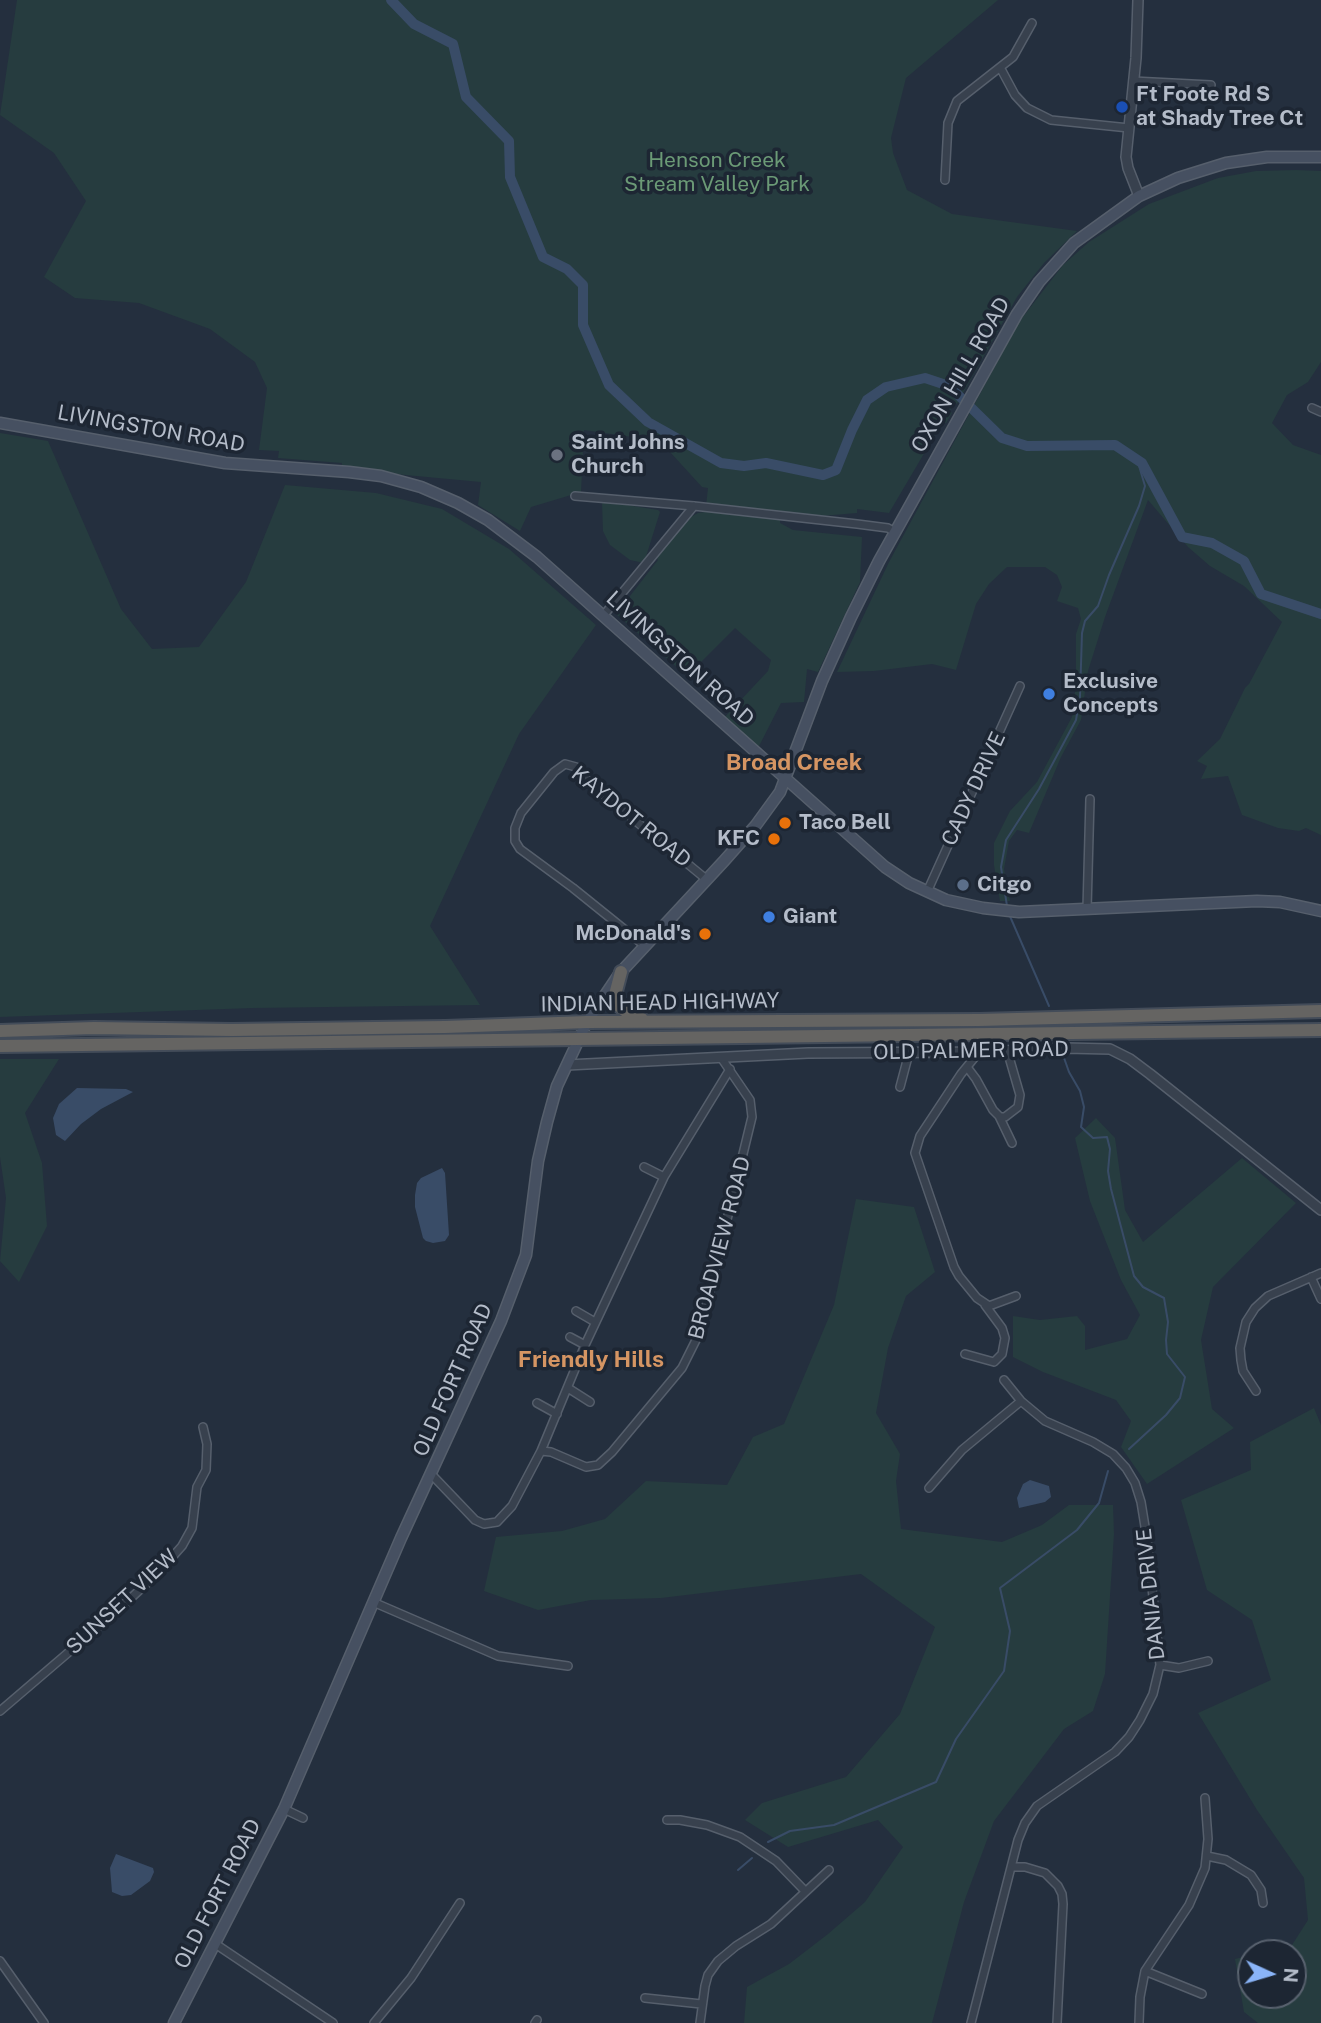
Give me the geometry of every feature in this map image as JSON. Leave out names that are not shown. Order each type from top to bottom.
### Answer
[{"type":"highway","points":[[621,972],[617,999],[625,1012],[641,1018],[670,1022]]},
{"type":"highway","name":"INDIAN HEAD HIGHWAY","points":[[0,1031],[94,1028],[232,1030],[445,1027],[587,1022],[979,1020],[1321,1011]]},
{"type":"highway","name":"INDIAN HEAD HIGHWAY","points":[[0,1046],[1321,1030]]},
{"type":"main road","name":"OXON HILL ROAD","points":[[786,780],[822,681],[851,617],[895,532],[1017,314],[1048,270],[1074,243],[1139,196],[1178,178],[1226,163],[1267,157],[1321,157]]},
{"type":"main road","name":"LIVINGSTON ROAD","points":[[0,423],[225,463],[349,472],[409,483],[458,503],[505,532],[537,557],[885,867],[927,892],[965,905],[1015,912],[1257,901],[1280,902],[1321,911]]},
{"type":"main road","name":"OLD FORT ROAD","points":[[174,2023],[284,1809],[373,1602],[522,1271],[530,1235],[538,1161],[557,1086],[578,1040],[621,972],[764,816],[786,780]]},
{"type":"street","points":[[1138,0],[1128,168],[1139,196]]},
{"type":"street","points":[[945,180],[948,123],[957,101],[1013,57],[1032,23]]},
{"type":"street","points":[[1000,69],[1015,95],[1027,108],[1051,120],[1129,128]]},
{"type":"street","points":[[1133,82],[1211,85]]},
{"type":"street","points":[[1312,408],[1321,412]]},
{"type":"street","points":[[575,496],[857,524],[888,528],[895,532]]},
{"type":"street","points":[[603,616],[694,506]]},
{"type":"street","name":"CADY DRIVE","points":[[927,892],[1020,687]]},
{"type":"street","name":"KAYDOT ROAD","points":[[645,946],[520,849],[514,841],[515,828],[521,813],[554,772],[565,764],[576,768],[592,785],[706,879]]},
{"type":"street","points":[[1087,909],[1090,799]]},
{"type":"street","name":"OLD PALMER ROAD","points":[[567,1065],[808,1053],[1110,1049],[1150,1074],[1321,1210]]},
{"type":"street","points":[[999,1116],[1010,1114],[1020,1101],[1018,1084],[1007,1051]]},
{"type":"street","points":[[965,1354],[994,1362],[1002,1354],[1002,1328],[985,1305],[967,1288],[954,1267],[915,1153],[920,1136],[979,1052]]},
{"type":"street","points":[[900,1087],[909,1053]]},
{"type":"street","name":"BROADVIEW ROAD","points":[[541,1451],[551,1452],[586,1467],[597,1465],[612,1452],[682,1368],[693,1350],[705,1314],[752,1117],[750,1100],[722,1059]]},
{"type":"street","points":[[967,1067],[999,1116],[1012,1143]]},
{"type":"street","points":[[432,1475],[475,1520],[484,1524],[491,1524],[504,1516],[512,1506],[541,1451],[595,1322],[664,1177],[730,1069]]},
{"type":"street","points":[[644,1167],[664,1177]]},
{"type":"street","points":[[1255,1391],[1243,1371],[1241,1360],[1240,1348],[1246,1322],[1255,1308],[1268,1296],[1321,1273]]},
{"type":"street","points":[[1311,1277],[1321,1299]]},
{"type":"street","points":[[985,1305],[992,1306],[1016,1296]]},
{"type":"street","points":[[576,1311],[595,1322]]},
{"type":"street","points":[[570,1337],[585,1345]]},
{"type":"street","name":"DANIA DRIVE","points":[[971,2023],[1025,1823],[1037,1806],[1115,1752],[1129,1737],[1153,1694],[1160,1665],[1147,1539],[1135,1483],[1113,1454],[1093,1441],[1045,1421],[1021,1401],[1004,1380]]},
{"type":"street","points":[[568,1388],[590,1402]]},
{"type":"street","points":[[929,1488],[962,1450],[1021,1401]]},
{"type":"street","points":[[537,1403],[557,1415]]},
{"type":"street","name":"SUNSET VIEW","points":[[0,1711],[118,1610],[159,1572],[182,1546],[192,1528],[197,1487],[206,1470],[207,1444],[204,1427]]},
{"type":"street","points":[[373,1602],[498,1656],[568,1666]]},
{"type":"street","points":[[1160,1665],[1179,1668],[1208,1661]]},
{"type":"street","points":[[1139,2023],[1145,1972],[1195,1893],[1207,1856],[1208,1824],[1205,1798]]},
{"type":"street","points":[[284,1809],[303,1818]]},
{"type":"street","points":[[667,1820],[707,1825],[740,1837],[776,1861],[805,1891]]},
{"type":"street","points":[[1207,1856],[1226,1860],[1251,1875],[1261,1890],[1263,1903]]},
{"type":"street","points":[[1012,1867],[1025,1867],[1045,1873],[1062,1894],[1057,2023]]},
{"type":"street","points":[[700,2023],[701,2004],[708,1975],[718,1961],[771,1924],[829,1870]]},
{"type":"street","points":[[374,2023],[412,1976],[460,1903]]},
{"type":"street","points":[[214,1943],[333,2023]]},
{"type":"street","points":[[0,1961],[44,2023]]},
{"type":"street","points":[[1145,1972],[1202,1994]]},
{"type":"street","points":[[645,1998],[701,2004]]},
{"type":"green space","name":"Henson Creek Stream Valley Park","points":[[17,0],[998,0],[906,78],[891,138],[893,153],[907,190],[952,214],[1077,231],[1044,263],[1017,297],[957,404],[954,402],[950,411],[952,413],[946,423],[942,423],[889,513],[857,509],[857,513],[821,516],[706,506],[708,488],[702,487],[660,441],[584,430],[581,492],[531,507],[520,531],[478,505],[481,482],[341,469],[342,463],[278,458],[279,451],[259,450],[267,388],[255,362],[210,329],[139,303],[75,298],[44,277],[86,201],[54,153],[0,115]]},
{"type":"green space","points":[[1256,171],[1321,171],[1321,362],[1308,382],[1287,395],[1272,423],[1293,445],[1321,455],[1321,835],[1306,828],[1299,831],[1278,828],[1242,815],[1228,776],[1201,779],[1207,766],[1197,761],[1220,739],[1282,622],[1244,586],[1210,566],[1188,547],[1148,500],[1088,671],[1081,720],[1061,757],[1029,833],[1017,830],[1009,841],[1004,869],[1010,901],[1000,901],[994,865],[994,843],[1010,811],[1037,782],[1072,717],[1076,684],[1076,634],[1081,619],[1078,608],[1057,601],[1062,587],[1057,575],[1045,567],[1007,567],[989,584],[976,604],[956,670],[932,664],[874,671],[837,672],[889,562],[1019,322],[1063,265],[1089,242],[1149,204],[1218,178]]},
{"type":"green space","points":[[0,433],[48,441],[121,609],[152,649],[199,647],[246,582],[285,485],[376,493],[442,509],[509,549],[596,625],[519,734],[430,926],[480,1005],[253,1008],[0,1017]]},
{"type":"green space","points":[[602,501],[660,512],[644,563],[630,560],[610,545],[603,531]]},
{"type":"green space","points":[[711,511],[780,519],[780,523],[793,530],[862,537],[860,582],[818,672],[807,669],[804,702],[781,703],[757,750],[723,719],[768,671],[771,660],[735,628],[687,676],[616,614],[687,519],[698,513]]},
{"type":"green space","points":[[0,1059],[59,1059],[25,1113],[42,1163],[47,1226],[19,1282],[0,1261],[6,1198],[0,1157]]},
{"type":"green space","points":[[1096,1118],[1115,1138],[1125,1210],[1143,1242],[1242,1158],[1296,1203],[1213,1287],[1201,1340],[1212,1409],[1234,1428],[1147,1484],[1121,1447],[1131,1421],[1116,1400],[1043,1372],[1013,1357],[1013,1316],[1040,1320],[1077,1316],[1085,1326],[1085,1350],[1127,1339],[1140,1315],[1121,1280],[1090,1201],[1075,1138]]},
{"type":"green space","points":[[856,1199],[914,1207],[935,1272],[906,1296],[888,1348],[876,1413],[900,1454],[896,1481],[901,1529],[1002,1542],[1042,1525],[1069,1505],[1113,1505],[1114,1534],[1105,1674],[1093,1711],[1064,1729],[994,1821],[964,1902],[932,2023],[744,2023],[747,1987],[789,1964],[865,1902],[903,1847],[878,1820],[788,1847],[745,1820],[762,1803],[846,1777],[900,1714],[935,1627],[861,1574],[661,1598],[591,1600],[538,1610],[484,1591],[496,1537],[562,1531],[605,1519],[646,1481],[727,1485],[753,1437],[784,1424],[834,1305]]},
{"type":"green space","points":[[1314,1408],[1321,1425],[1321,2023],[1258,2023],[1244,2012],[1243,2009],[1307,2009],[1307,1939],[1296,1939],[1308,1920],[1304,1878],[1257,1810],[1198,1713],[1271,1680],[1252,1620],[1207,1590],[1181,1500],[1251,1470],[1250,1442]]},
{"type":"water","points":[[77,1088],[126,1089],[133,1092],[101,1109],[65,1141],[56,1135],[53,1118],[59,1104]]},
{"type":"water","points":[[442,1168],[445,1173],[449,1235],[445,1241],[433,1243],[423,1238],[415,1207],[415,1195],[417,1183],[421,1178]]},
{"type":"water","points":[[1030,1480],[1049,1486],[1051,1497],[1045,1502],[1019,1508],[1017,1498],[1023,1484]]},
{"type":"water","points":[[116,1854],[153,1868],[150,1881],[131,1895],[122,1896],[112,1892],[110,1868]]},
{"type":"waterway","name":"Broad Creek","points":[[391,0],[414,24],[453,44],[466,97],[509,141],[510,177],[543,257],[567,269],[583,285],[583,325],[609,385],[648,422],[721,463],[744,466],[766,463],[823,475],[836,470],[867,400],[886,387],[925,378],[949,386],[1002,438],[1027,446],[1115,445],[1142,463],[1182,537],[1212,543],[1244,561],[1261,594],[1321,614]]},
{"type":"waterway","points":[[1007,906],[1001,867],[1006,840],[1039,789],[1076,720],[1080,696],[1082,633],[1085,621],[1098,606],[1139,506],[1145,486],[1137,459]]},
{"type":"waterway","points":[[1009,914],[1049,1006]]},
{"type":"waterway","points":[[1063,1055],[1080,1091],[1084,1107],[1081,1127],[1093,1138],[1107,1137],[1111,1189],[1134,1276],[1143,1287],[1164,1298],[1168,1322],[1167,1354],[1185,1377],[1180,1398],[1166,1415],[1129,1449]]},
{"type":"waterway","points":[[768,1842],[790,1831],[834,1825],[936,1782],[956,1739],[1004,1671],[1010,1631],[1000,1588],[1077,1530],[1099,1503],[1108,1471]]},
{"type":"waterway","points":[[738,1870],[752,1858]]},
{"type":"place","name":"Ft Foote Rd S at Shady Tree Ct","points":[[1122,107]]},
{"type":"place","name":"Saint Johns Church","points":[[557,455]]},
{"type":"place","name":"Exclusive Concepts","points":[[1049,694]]},
{"type":"place","name":"Taco Bell","points":[[785,823]]},
{"type":"place","name":"KFC","points":[[774,839]]},
{"type":"place","name":"Citgo","points":[[963,885]]},
{"type":"place","name":"Giant","points":[[769,917]]},
{"type":"place","name":"McDonald's","points":[[705,934]]},
{"type":"district","name":"Broad Creek","points":[[794,763]]},
{"type":"district","name":"Friendly Hills","points":[[591,1360]]}]
